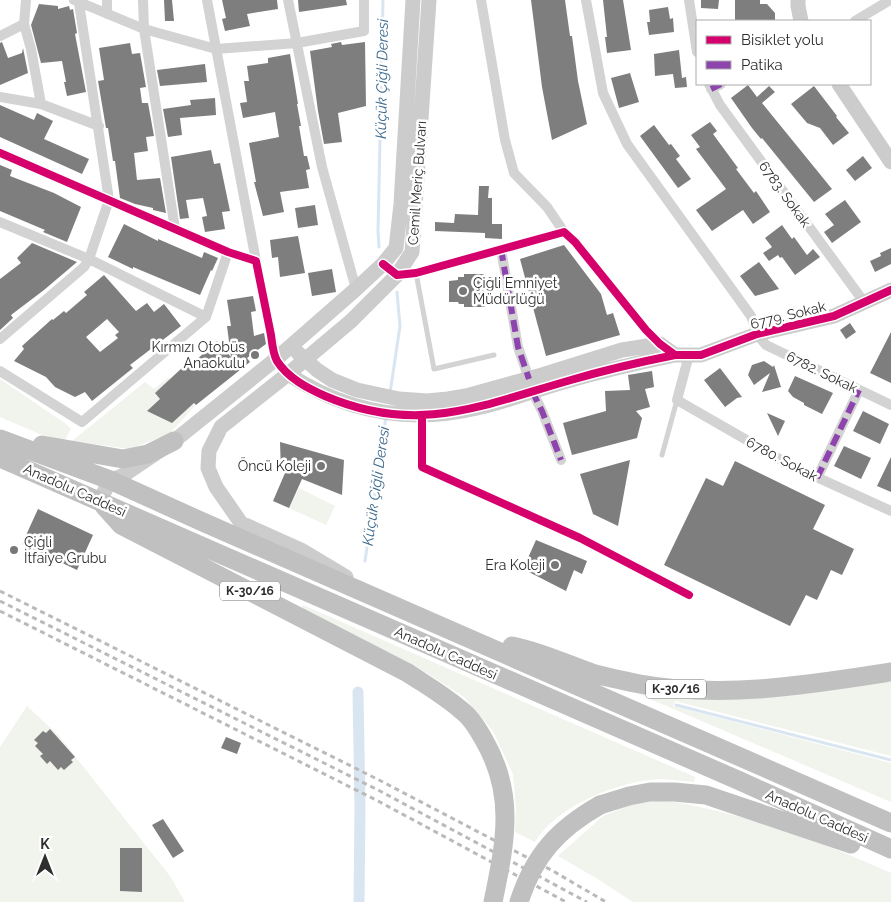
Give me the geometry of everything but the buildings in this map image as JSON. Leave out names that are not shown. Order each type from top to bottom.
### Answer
[{"type":"highway","points":[[0,438],[123,459],[148,454],[174,442]]},
{"type":"highway","name":"Anadolu Caddesi","points":[[0,438],[110,480],[205,524],[891,823]]},
{"type":"highway","name":"Anadolu Caddesi","points":[[0,458],[740,781],[891,850]]},
{"type":"highway","name":"K-30/16","points":[[100,501],[120,525],[408,674],[432,688],[463,711],[479,730],[491,752],[501,777],[505,801],[505,832],[493,902]]},
{"type":"highway","name":"K-30/16","points":[[466,637],[516,646],[598,675],[676,689],[741,690],[772,688],[891,672]]},
{"type":"highway","points":[[519,902],[524,886],[539,858],[558,834],[577,818],[600,805],[628,796],[650,792],[706,795],[891,857]]},
{"type":"main road","name":"Cemil Meriç Bulvarı","points":[[110,480],[122,476],[174,442],[291,346],[383,264],[396,248],[401,204],[413,0]]},
{"type":"main road","name":"Cemil Meriç Bulvarı","points":[[386,602],[301,550],[241,522],[216,487],[208,468],[209,450],[222,426],[351,321],[396,275],[412,252],[429,0]]},
{"type":"main road","points":[[798,0],[801,20]]},
{"type":"main road","points":[[840,85],[891,162]]},
{"type":"main road","name":"6779. Sokak","points":[[530,385],[636,363],[682,355],[701,355],[757,334],[834,316],[891,290]]},
{"type":"main road","points":[[291,346],[304,360],[332,380],[405,407],[422,416],[451,414],[477,408],[530,385],[622,350],[660,344],[682,355]]},
{"type":"main road","points":[[288,374],[328,397],[370,410],[405,407],[427,401],[448,400],[530,385]]},
{"type":"main road","points":[[100,501],[110,480]]},
{"type":"street","points":[[26,0],[24,24],[31,49],[41,104]]},
{"type":"street","points":[[107,0],[108,14]]},
{"type":"street","points":[[143,0],[144,29],[175,229]]},
{"type":"street","points":[[207,0],[276,359],[288,374]]},
{"type":"street","points":[[288,0],[322,167],[356,289]]},
{"type":"street","points":[[76,2],[144,29],[216,49],[298,43],[364,31],[364,0]]},
{"type":"street","points":[[480,0],[505,140],[514,173],[547,207],[564,232],[575,242],[646,330],[660,344]]},
{"type":"street","points":[[586,0],[604,93],[627,144],[751,316],[757,334]]},
{"type":"street","points":[[689,0],[696,46]]},
{"type":"street","points":[[857,20],[890,0]]},
{"type":"street","points":[[0,339],[84,267],[89,259],[109,200],[99,126],[76,2]]},
{"type":"street","points":[[0,36],[24,24]]},
{"type":"street","name":"6783. Sokak","points":[[714,85],[720,105],[864,302]]},
{"type":"street","points":[[0,97],[41,104],[99,126]]},
{"type":"street","points":[[0,153],[228,252],[256,261]]},
{"type":"street","points":[[0,222],[89,259],[206,316]]},
{"type":"street","points":[[383,264],[396,275],[416,273],[564,232]]},
{"type":"street","points":[[501,249],[518,347],[530,385],[561,460]]},
{"type":"street","points":[[0,370],[82,422],[206,316],[228,252]]},
{"type":"street","name":"6782. Sokak","points":[[757,334],[766,346],[891,405]]},
{"type":"street","points":[[677,400],[682,355]]},
{"type":"street","points":[[817,478],[859,390]]},
{"type":"street","name":"6780. Sokak","points":[[677,400],[790,465],[891,511]]},
{"type":"street","points":[[422,416],[422,467],[580,538],[689,595]]},
{"type":"lane","points":[[416,273],[434,369],[494,355]]},
{"type":"lane","points":[[662,454],[677,400]]},
{"type":"shaded area","points":[[169,377],[195,406],[169,434],[130,449],[72,441],[145,382],[154,389]]},
{"type":"shaded area","points":[[0,379],[66,424],[71,429],[64,441],[40,434],[0,417]]},
{"type":"shaded area","points":[[299,488],[335,506],[326,525],[289,508]]},
{"type":"shaded area","points":[[303,605],[695,777],[694,782],[659,779],[608,790],[573,807],[558,817],[535,842],[515,832],[516,809],[513,774],[493,731],[464,697],[419,668],[301,608]]},
{"type":"shaded area","points":[[891,681],[891,756],[675,701],[673,706],[891,763],[891,802],[620,686],[835,689]]},
{"type":"shaded area","points":[[27,706],[59,736],[170,876],[185,902],[0,902],[0,747]]},
{"type":"shaded area","points":[[664,800],[722,812],[779,829],[836,849],[891,873],[891,902],[633,902],[558,856],[603,816],[631,805]]},
{"type":"waterway","name":"Küçük Çiğli Deresi","points":[[379,247],[383,0]]},
{"type":"waterway","name":"Küçük Çiğli Deresi","points":[[390,393],[400,326],[397,292]]},
{"type":"waterway","name":"Küçük Çiğli Deresi","points":[[365,561],[386,416]]},
{"type":"waterway","name":"Küçük Çiğli Deresi","points":[[358,692],[359,902]]},
{"type":"waterway","points":[[676,705],[891,760]]},
{"type":"railway","points":[[0,591],[381,781],[553,871],[606,902]]},
{"type":"railway","points":[[0,601],[380,791],[587,902]]},
{"type":"railway","points":[[0,611],[378,801],[566,902]]},
{"type":"marked path","points":[[711,89],[719,85]]},
{"type":"marked path","points":[[501,249],[518,347],[529,379]]},
{"type":"marked path","points":[[817,478],[859,390]]},
{"type":"marked path","points":[[532,391],[561,460]]},
{"type":"cycle path","points":[[0,153],[228,252],[256,261],[273,348],[281,367],[305,386],[325,396],[359,408],[390,414],[421,415],[450,412],[479,407],[584,376],[675,355]]},
{"type":"cycle path","points":[[383,264],[397,275],[416,273],[564,232],[575,242],[646,330],[675,355],[701,355],[757,334],[834,316],[891,290]]},
{"type":"cycle path","points":[[422,416],[422,467],[580,538],[689,595]]},
{"type":"place","name":"Çiğli Emniyet Müdürlüğü","points":[[463,291]]},
{"type":"place","name":"Kırmızı Otobüs Anaokulu","points":[[255,355]]},
{"type":"place","name":"Öncü Koleji","points":[[321,466]]},
{"type":"place","name":"Çiğli İtfaiye Grubu","points":[[14,550]]},
{"type":"place","name":"Era Koleji","points":[[555,565]]}]
